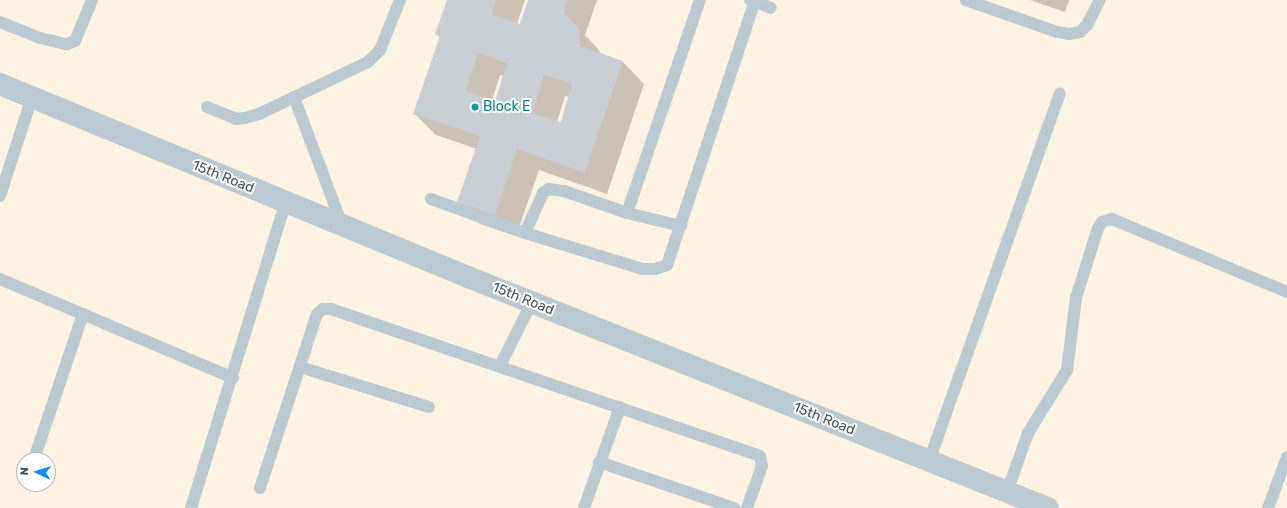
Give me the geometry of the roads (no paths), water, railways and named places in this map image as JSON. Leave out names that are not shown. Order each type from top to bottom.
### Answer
[{"type":"street","name":"15th Road","points":[[0,84],[532,302],[1048,508]]},
{"type":"lane","points":[[0,22],[40,38],[68,44],[75,42],[92,0]]},
{"type":"lane","points":[[207,107],[236,119],[245,118],[368,62],[380,50],[400,0]]},
{"type":"lane","points":[[627,213],[700,0]]},
{"type":"lane","points":[[966,0],[1057,32],[1069,34],[1080,32],[1087,25],[1100,0]]},
{"type":"lane","points":[[432,199],[525,233],[651,270],[663,267],[669,262],[753,1],[771,8]]},
{"type":"lane","points":[[929,461],[1060,94]]},
{"type":"lane","points":[[0,196],[32,97]]},
{"type":"lane","points":[[294,97],[342,225]]},
{"type":"lane","points":[[525,233],[543,193],[549,190],[564,191],[627,213],[681,226]]},
{"type":"lane","points":[[192,508],[286,202]]},
{"type":"lane","points":[[1007,492],[1028,433],[1067,370],[1076,298],[1098,228],[1102,222],[1112,219],[1287,292]]},
{"type":"lane","points":[[0,279],[233,378]]},
{"type":"lane","points":[[500,366],[532,302]]},
{"type":"lane","points":[[260,488],[317,314],[323,309],[331,310],[500,366],[760,456],[762,466],[747,508]]},
{"type":"lane","points":[[36,452],[83,314]]},
{"type":"lane","points":[[300,367],[429,407]]},
{"type":"lane","points":[[584,508],[599,462],[620,407]]},
{"type":"lane","points":[[1268,508],[1287,457]]},
{"type":"lane","points":[[599,462],[734,508]]},
{"type":"place","name":"Block E","points":[[475,107]]}]
